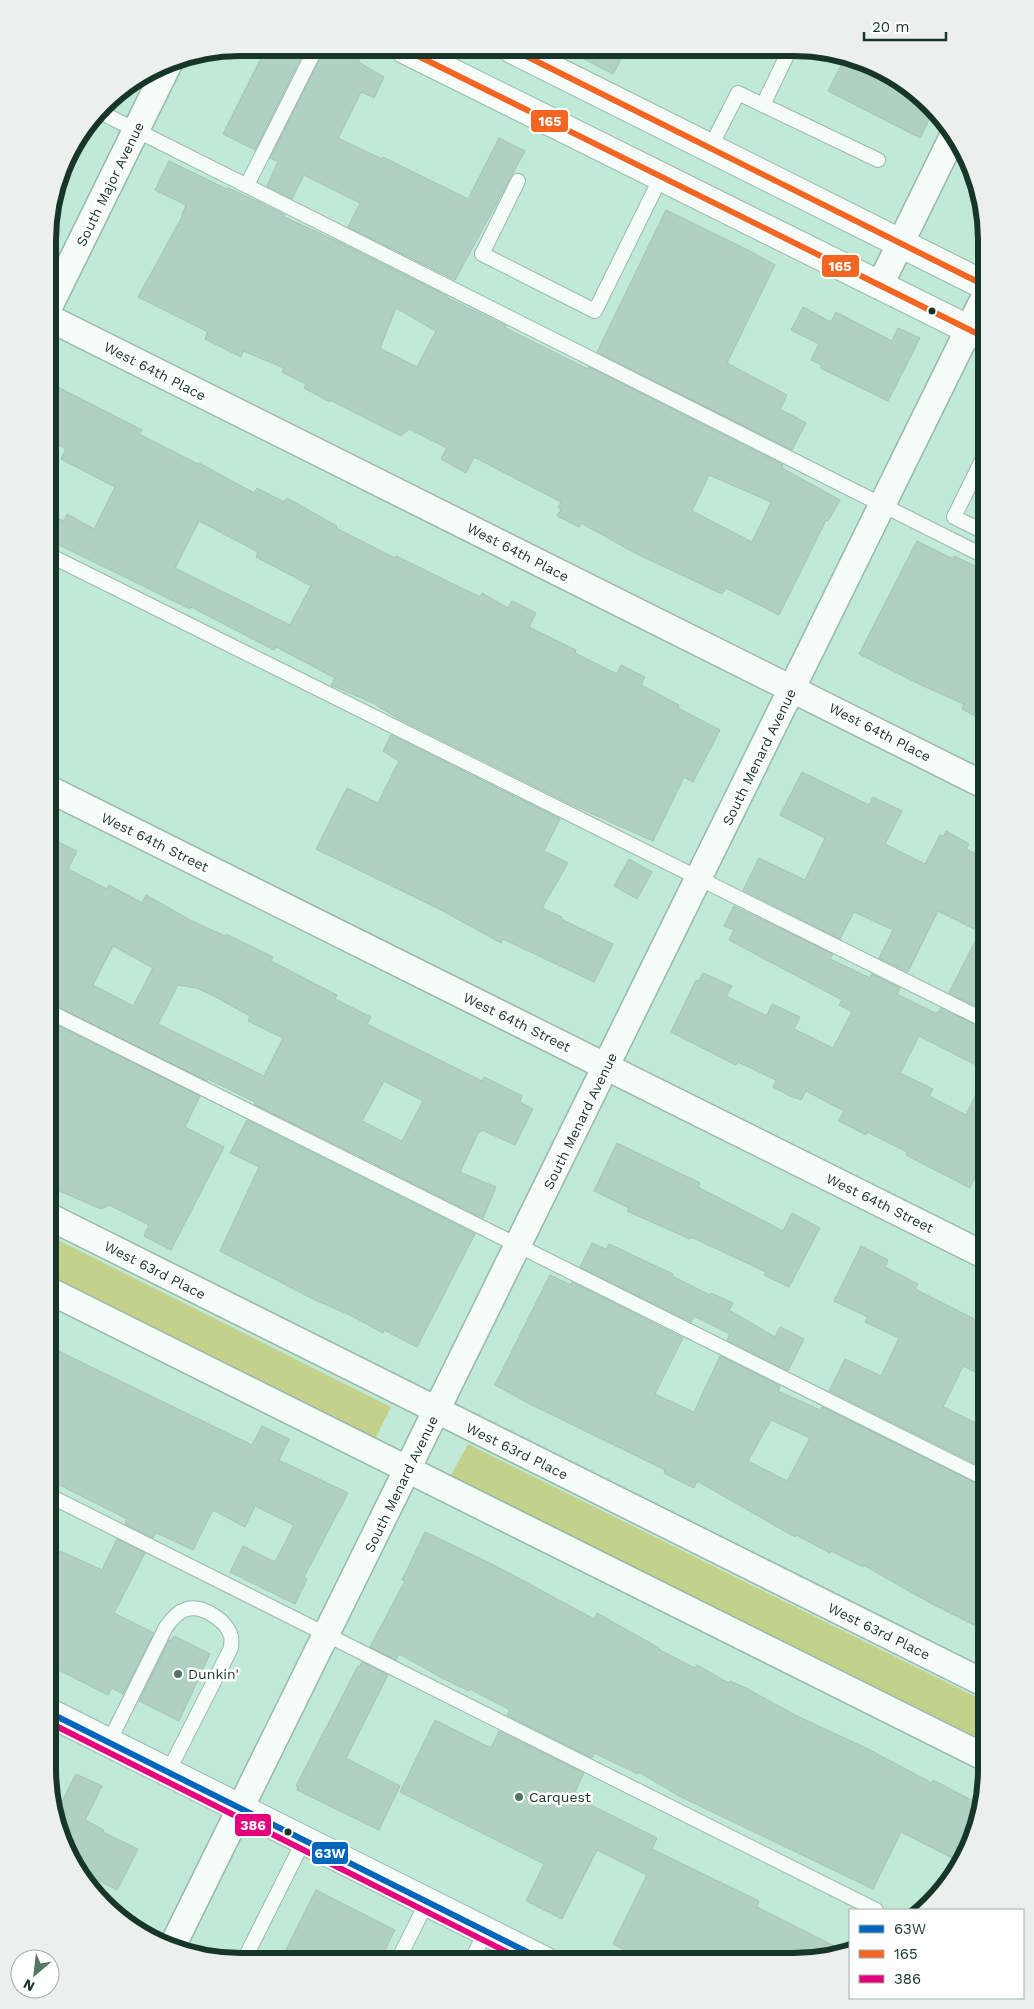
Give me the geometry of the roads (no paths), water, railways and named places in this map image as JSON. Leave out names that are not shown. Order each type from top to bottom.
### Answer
[{"type":"street","points":[[420,56],[978,333]]},
{"type":"street","points":[[526,56],[978,282]]},
{"type":"street","name":"South Major Avenue","points":[[56,293],[164,73]]},
{"type":"street","points":[[880,285],[950,143]]},
{"type":"street","name":"West 64th Place","points":[[56,321],[978,782]]},
{"type":"street","name":"South Menard Avenue","points":[[175,1941],[883,505],[978,333]]},
{"type":"street","name":"West 64th Street","points":[[56,793],[978,1252]]},
{"type":"street","name":"West 63rd Place","points":[[56,1220],[978,1680]]},
{"type":"street","points":[[56,1294],[978,1754]]},
{"type":"street","points":[[56,1716],[529,1953]]},
{"type":"lane","points":[[246,185],[312,56]]},
{"type":"lane","points":[[763,105],[787,56]]},
{"type":"lane","points":[[710,148],[738,93],[878,160]]},
{"type":"lane","points":[[106,115],[978,553]]},
{"type":"lane","points":[[518,181],[482,254],[595,310],[661,176]]},
{"type":"lane","points":[[978,468],[954,517],[978,529]]},
{"type":"lane","points":[[56,558],[978,1017]]},
{"type":"lane","points":[[56,1015],[978,1475]]},
{"type":"lane","points":[[56,1499],[874,1909]]},
{"type":"lane","points":[[109,1742],[166,1627],[175,1617],[187,1609],[200,1610],[215,1617],[225,1625],[231,1636],[231,1648],[168,1772]]},
{"type":"lane","points":[[248,1953],[304,1840]]},
{"type":"lane","points":[[402,1953],[427,1902]]},
{"type":"lane","points":[[474,1953],[486,1931]]},
{"type":"place","name":"Dunkin'","points":[[178,1674]]},
{"type":"place","name":"Carquest","points":[[519,1797]]}]
